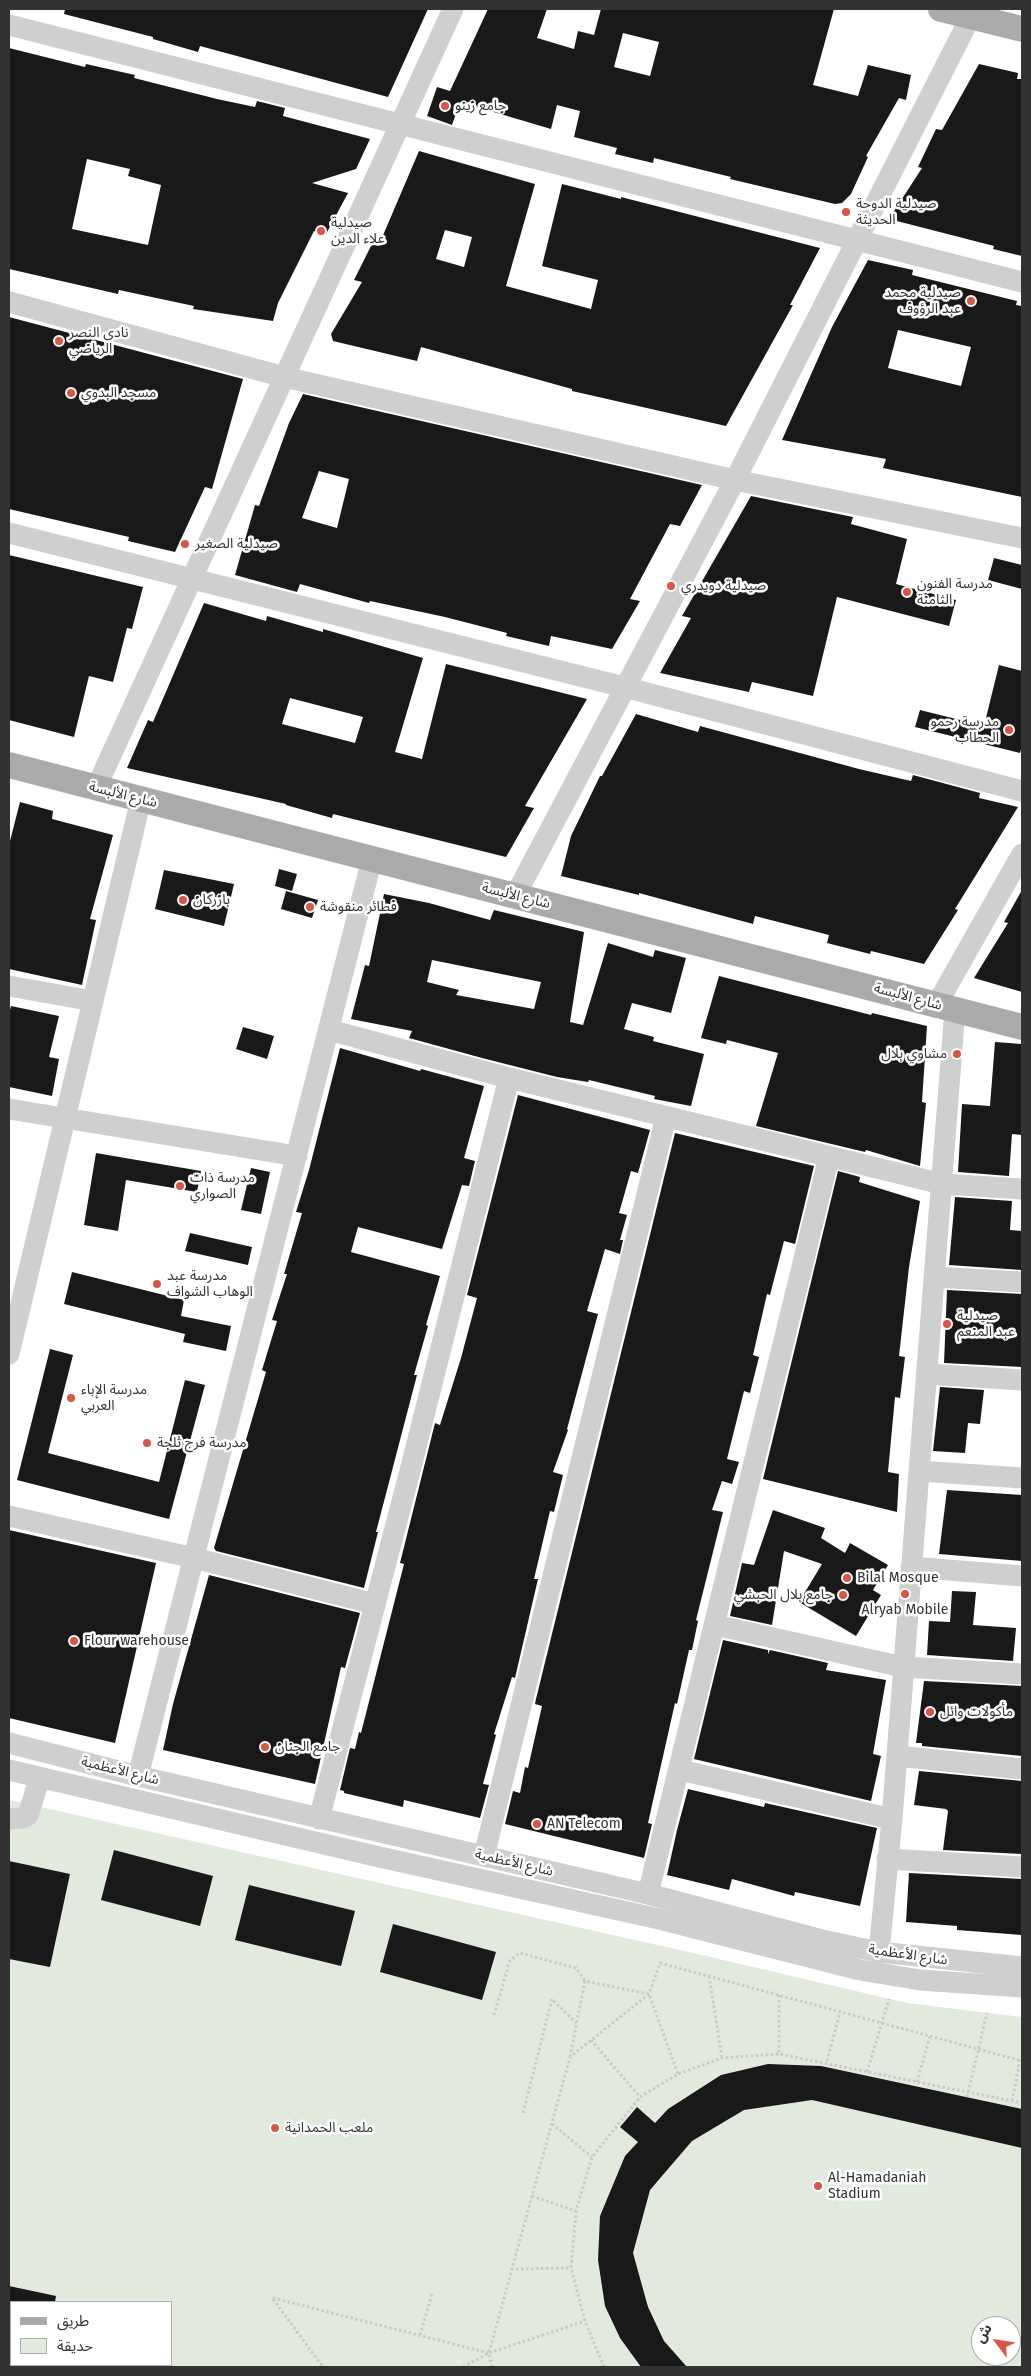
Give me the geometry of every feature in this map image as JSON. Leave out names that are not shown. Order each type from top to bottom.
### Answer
[{"type":"main road","points":[[941,9],[1022,29]]},
{"type":"main road","name":"شارع الألبسة","points":[[9,765],[1022,1027]]},
{"type":"street","points":[[96,788],[453,9]]},
{"type":"street","points":[[515,896],[735,480],[971,16]]},
{"type":"street","points":[[9,25],[1022,282]]},
{"type":"street","points":[[9,302],[284,377],[735,480],[1022,538]]},
{"type":"street","points":[[9,533],[624,688],[1022,791]]},
{"type":"street","points":[[9,1354],[15,1301],[64,1118],[140,799]]},
{"type":"street","points":[[879,1952],[892,1819],[942,1184],[946,1007],[1022,854]]},
{"type":"street","points":[[138,1776],[372,859]]},
{"type":"street","points":[[9,986],[93,1001]]},
{"type":"street","points":[[329,1030],[508,1078],[942,1184],[1022,1189]]},
{"type":"street","points":[[319,1819],[376,1604],[508,1078]]},
{"type":"street","points":[[9,1109],[297,1156]]},
{"type":"street","points":[[484,1856],[666,1117]]},
{"type":"street","points":[[648,1894],[680,1770],[829,1156]]},
{"type":"street","points":[[934,1277],[1022,1282]]},
{"type":"street","points":[[927,1374],[1022,1380]]},
{"type":"street","points":[[919,1471],[1022,1478]]},
{"type":"street","points":[[9,1516],[194,1558],[376,1604]]},
{"type":"street","points":[[912,1567],[1022,1576]]},
{"type":"street","points":[[715,1625],[903,1666],[1022,1674]]},
{"type":"street","name":"شارع الأعظمية","points":[[9,1743],[319,1819],[648,1894],[822,1940],[879,1952],[1022,1966]]},
{"type":"street","points":[[896,1756],[1022,1769]]},
{"type":"street","points":[[9,1770],[375,1856],[659,1919],[860,1970],[920,1980],[1022,1987]]},
{"type":"street","points":[[680,1770],[892,1819]]},
{"type":"street","points":[[9,1819],[28,1816],[40,1777]]},
{"type":"street","points":[[887,1859],[1022,1867]]},
{"type":"path","points":[[494,2015],[510,1960],[520,1953],[576,1968],[585,1981],[649,1994]]},
{"type":"path","points":[[570,2057],[649,1994],[660,1963],[1021,2060],[1012,2101]]},
{"type":"path","points":[[709,1976],[722,2058]]},
{"type":"path","points":[[492,2367],[489,2352],[570,2057],[585,1981]]},
{"type":"path","points":[[649,1994],[678,2074]]},
{"type":"path","points":[[779,1995],[779,2054]]},
{"type":"path","points":[[523,2113],[552,1999],[577,2023]]},
{"type":"path","points":[[867,2072],[889,1999]]},
{"type":"path","points":[[827,2061],[840,2012]]},
{"type":"path","points":[[967,2097],[987,2013]]},
{"type":"path","points":[[917,2082],[930,2036]]},
{"type":"path","points":[[591,2040],[640,2098]]},
{"type":"path","points":[[604,2367],[585,2321],[571,2268],[576,2211],[592,2157],[640,2098],[678,2074],[722,2058],[779,2054],[1022,2103]]},
{"type":"path","points":[[552,2124],[592,2157]]},
{"type":"path","points":[[532,2196],[576,2211]]},
{"type":"path","points":[[512,2269],[571,2268]]},
{"type":"path","points":[[420,2335],[432,2294]]},
{"type":"path","points":[[323,2367],[273,2298],[489,2352]]},
{"type":"path","points":[[463,2367],[489,2352],[585,2321]]},
{"type":"green space","points":[[9,1800],[702,1955],[907,2003],[1022,2017],[1022,2367],[9,2367]]},
{"type":"building","points":[[65,9],[428,9],[388,97],[200,46],[198,52],[153,39],[153,37],[64,14]]},
{"type":"building","points":[[488,9],[547,9],[537,38],[574,49],[578,31],[594,35],[601,9],[834,9],[813,85],[858,96],[868,65],[911,75],[906,100],[899,98],[866,156],[868,157],[851,194],[842,203],[835,204],[730,179],[731,177],[654,158],[653,163],[615,154],[617,148],[574,137],[580,111],[557,105],[551,129],[460,102],[452,125],[427,116],[437,87],[450,91]],"holes":[[[623,33],[659,42],[650,76],[614,67]]]},
{"type":"building","points":[[9,48],[85,67],[86,64],[135,75],[134,78],[217,99],[255,107],[257,101],[285,108],[283,116],[370,139],[356,169],[312,183],[348,193],[326,234],[314,231],[278,303],[273,321],[193,309],[194,306],[119,290],[118,294],[9,269]],"holes":[[[87,159],[130,169],[128,176],[161,185],[148,245],[72,229]]]},
{"type":"building","points":[[979,64],[1018,73],[1017,79],[1022,79],[1022,256],[993,249],[994,246],[889,219],[922,168],[918,167],[936,129],[942,130]]},
{"type":"building","points":[[419,151],[535,184],[506,286],[591,309],[598,280],[542,266],[562,184],[621,199],[621,197],[820,248],[790,305],[793,305],[726,426],[572,391],[572,389],[421,347],[417,361],[333,341],[331,334],[362,282],[354,280],[375,238],[381,240]],"holes":[[[445,230],[472,237],[464,267],[436,259]]]},
{"type":"building","points":[[868,260],[913,270],[912,275],[1017,301],[1016,305],[1022,306],[1022,497],[883,468],[886,459],[782,440],[832,327]],"holes":[[[898,330],[971,347],[961,386],[888,368]]]},
{"type":"building","points":[[9,317],[243,379],[212,489],[205,487],[175,552],[128,541],[129,537],[9,509]]},
{"type":"building","points":[[303,394],[702,485],[680,526],[670,524],[630,599],[640,601],[612,649],[551,636],[549,646],[506,636],[507,633],[445,617],[370,601],[369,603],[300,584],[297,592],[235,575],[255,505],[259,506],[289,423]],"holes":[[[319,471],[349,479],[337,528],[302,518]]]},
{"type":"building","points":[[751,496],[853,517],[851,524],[907,539],[896,584],[956,600],[949,626],[837,597],[813,696],[752,682],[749,692],[660,673],[691,618],[682,616]]},
{"type":"building","points":[[9,555],[143,587],[132,629],[127,628],[113,682],[89,676],[74,737],[9,720]]},
{"type":"building","points":[[994,558],[1022,565],[1022,589],[988,580]]},
{"type":"building","points":[[204,603],[266,621],[267,616],[323,632],[323,629],[423,658],[395,752],[422,759],[446,664],[587,699],[525,806],[534,808],[506,857],[333,814],[332,818],[286,804],[127,768],[148,720],[153,722]],"holes":[[[290,698],[363,717],[355,743],[282,724]]]},
{"type":"building","points":[[999,665],[1022,671],[1022,746],[1020,753],[915,727],[920,710],[984,726]]},
{"type":"building","points":[[636,714],[698,732],[700,726],[859,769],[911,781],[913,775],[980,793],[979,798],[1018,807],[955,909],[958,910],[924,964],[871,951],[870,954],[827,943],[829,935],[755,916],[753,924],[639,893],[639,895],[561,876],[571,836],[600,776],[602,776]]},
{"type":"building","points":[[20,802],[53,811],[52,819],[113,835],[90,919],[96,920],[82,985],[9,969],[9,845]]},
{"type":"building","points":[[279,869],[297,874],[292,891],[275,886]]},
{"type":"building","points":[[164,870],[234,884],[224,926],[155,909]]},
{"type":"building","points":[[1022,890],[1022,992],[974,978],[1008,923],[1004,922]]},
{"type":"building","points":[[286,891],[318,900],[312,918],[281,909]]},
{"type":"building","points":[[384,894],[429,903],[490,920],[494,910],[584,932],[570,1022],[583,1025],[608,943],[653,957],[655,950],[686,958],[671,1013],[632,1003],[624,1029],[654,1037],[653,1041],[704,1054],[691,1106],[654,1099],[655,1096],[589,1080],[588,1082],[557,1077],[482,1058],[409,1038],[412,1031],[351,1019],[365,965],[369,966]],"holes":[[[432,960],[541,982],[534,1009],[456,995],[459,990],[427,982]]]},
{"type":"building","points":[[719,976],[871,1015],[872,1013],[927,1026],[922,1102],[926,1103],[920,1166],[866,1150],[865,1152],[756,1126],[778,1053],[727,1040],[726,1044],[701,1038]]},
{"type":"building","points":[[11,1006],[59,1016],[49,1057],[59,1059],[52,1096],[9,1087],[9,1014]]},
{"type":"building","points":[[243,1027],[274,1036],[267,1059],[236,1049]]},
{"type":"building","points":[[995,1042],[1022,1044],[1022,1135],[1012,1134],[1009,1176],[958,1172],[962,1104],[990,1106]]},
{"type":"building","points":[[340,1048],[420,1071],[421,1069],[484,1086],[464,1158],[475,1161],[469,1186],[462,1185],[442,1249],[358,1227],[351,1252],[440,1276],[426,1325],[428,1326],[414,1375],[417,1375],[376,1532],[378,1532],[364,1588],[216,1551],[214,1548],[266,1372],[262,1370],[277,1321],[272,1320],[287,1274],[284,1274],[302,1213],[296,1212],[309,1170]]},
{"type":"building","points":[[518,1095],[650,1130],[638,1173],[631,1171],[619,1213],[627,1215],[620,1240],[623,1240],[620,1254],[605,1249],[587,1311],[598,1314],[568,1430],[553,1472],[563,1475],[554,1512],[550,1511],[534,1579],[538,1579],[515,1678],[512,1677],[494,1734],[496,1735],[483,1784],[489,1785],[480,1818],[404,1800],[403,1807],[344,1793],[344,1791],[340,1790],[350,1748],[355,1749],[359,1732],[361,1733],[404,1564],[400,1563],[435,1423],[440,1425],[477,1298],[467,1295]]},
{"type":"building","points":[[675,1133],[814,1166],[795,1244],[784,1241],[770,1295],[767,1294],[753,1355],[759,1357],[750,1393],[744,1391],[727,1459],[739,1462],[732,1484],[722,1481],[712,1510],[723,1512],[696,1620],[698,1621],[692,1650],[689,1650],[677,1704],[675,1703],[648,1823],[652,1824],[644,1858],[505,1824],[513,1791],[520,1793],[525,1767],[528,1768],[542,1706],[535,1704],[536,1699]]},
{"type":"building","name":"مدرسة ذات الصواري","points":[[96,1153],[201,1171],[197,1192],[126,1180],[118,1231],[84,1225]]},
{"type":"building","points":[[251,1168],[270,1172],[261,1214],[241,1210]]},
{"type":"building","points":[[838,1171],[860,1177],[859,1182],[920,1201],[909,1267],[899,1356],[905,1357],[900,1398],[895,1397],[888,1472],[899,1474],[897,1512],[763,1479]]},
{"type":"building","points":[[955,1197],[1012,1201],[1010,1230],[1022,1231],[1022,1270],[949,1265]]},
{"type":"building","points":[[190,1233],[252,1247],[248,1265],[185,1251]]},
{"type":"building","points":[[72,1272],[184,1300],[181,1316],[231,1326],[226,1351],[183,1342],[185,1334],[64,1304]]},
{"type":"building","points":[[947,1290],[1022,1294],[1022,1367],[944,1363]]},
{"type":"building","points":[[50,1349],[73,1355],[48,1453],[159,1482],[185,1380],[205,1385],[169,1519],[17,1480]]},
{"type":"building","points":[[940,1387],[984,1390],[980,1424],[968,1423],[965,1453],[933,1451]]},
{"type":"building","points":[[947,1490],[1022,1495],[1022,1561],[939,1554]]},
{"type":"building","points":[[773,1510],[825,1528],[821,1538],[845,1553],[850,1543],[888,1565],[873,1590],[881,1595],[856,1636],[799,1602],[822,1564],[784,1551],[772,1625],[730,1616],[742,1563],[754,1565]]},
{"type":"building","name":"Flour warehouse","points":[[9,1530],[156,1563],[115,1743],[9,1718]]},
{"type":"building","points":[[209,1575],[360,1613],[345,1668],[341,1667],[315,1784],[163,1750],[173,1704]]},
{"type":"building","points":[[952,1591],[976,1592],[973,1625],[1016,1628],[1013,1661],[927,1655],[929,1621],[950,1622]]},
{"type":"building","points":[[723,1640],[768,1650],[768,1654],[770,1650],[828,1663],[826,1670],[886,1680],[873,1754],[881,1756],[871,1801],[694,1759]]},
{"type":"building","points":[[924,1681],[1022,1686],[1022,1756],[922,1746],[922,1743],[916,1743]]},
{"type":"building","points":[[919,1771],[1022,1781],[1022,1854],[943,1850],[948,1811],[946,1809],[914,1805]]},
{"type":"building","points":[[688,1789],[764,1807],[765,1803],[877,1828],[860,1906],[795,1892],[794,1896],[732,1879],[729,1890],[667,1875]]},
{"type":"building","points":[[114,1850],[213,1876],[200,1926],[101,1900]]},
{"type":"building","points":[[9,1861],[70,1874],[50,1967],[9,1959]]},
{"type":"building","points":[[909,1873],[1022,1879],[1022,1935],[957,1930],[957,1926],[906,1922]]},
{"type":"building","points":[[249,1885],[355,1911],[341,1966],[235,1940]]},
{"type":"building","points":[[393,1924],[496,1952],[482,2000],[380,1972]]},
{"type":"building","points":[[768,2064],[821,2066],[1022,2109],[1022,2148],[812,2100],[744,2110],[692,2141],[650,2190],[633,2253],[648,2307],[664,2341],[687,2367],[641,2367],[620,2338],[605,2306],[598,2260],[600,2216],[625,2156],[638,2142],[620,2127],[637,2107],[655,2123],[668,2109],[721,2075]]},
{"type":"building","points":[[9,2286],[56,2296],[55,2301],[9,2302]]},
{"type":"place","name":"جامع زينو","points":[[445,106]]},
{"type":"place","name":"صيدلية الدوحة الحديثة","points":[[846,212]]},
{"type":"place","name":"صيدلية علاء الدين","points":[[321,231]]},
{"type":"place","name":"صيدلية محمد عبد الرؤوف","points":[[971,301]]},
{"type":"place","name":"نادي النصر الرياضي","points":[[59,341]]},
{"type":"place","name":"مسجد البدوي","points":[[71,393]]},
{"type":"place","name":"صيدلية الصغير","points":[[185,544]]},
{"type":"place","name":"صيدلية دويدري","points":[[671,586]]},
{"type":"place","name":"مدرسة الفنون الثامنة","points":[[907,592]]},
{"type":"place","name":"مدرسة رحمو الحطاب","points":[[1009,730]]},
{"type":"place","name":"بازركان","points":[[183,900]]},
{"type":"place","name":"فطائر منقوشة","points":[[310,907]]},
{"type":"place","name":"مشاوي بلال","points":[[957,1054]]},
{"type":"place","name":"مدرسة ذات الصواري","points":[[180,1186]]},
{"type":"place","name":"مدرسة عبد الوهاب الشواف","points":[[157,1284]]},
{"type":"place","name":"صيدلية عبد المنعم","points":[[947,1324]]},
{"type":"place","name":"مدرسة الإباء العربي","points":[[71,1398]]},
{"type":"place","name":"مدرسة فرج ثلجة","points":[[147,1443]]},
{"type":"place","name":"Bilal Mosque","points":[[847,1578]]},
{"type":"place","name":"Alryab Mobile","points":[[905,1594]]},
{"type":"place","name":"جامع بلال الحبشي","points":[[843,1595]]},
{"type":"place","name":"Flour warehouse","points":[[74,1641]]},
{"type":"place","name":"مأكولات وائل","points":[[930,1712]]},
{"type":"place","name":"جامع الجنان","points":[[265,1747]]},
{"type":"place","name":"AN Telecom","points":[[537,1824]]},
{"type":"place","name":"ملعب الحمدانية","points":[[275,2128]]},
{"type":"place","name":"Al-Hamadaniah Stadium","points":[[818,2186]]}]
